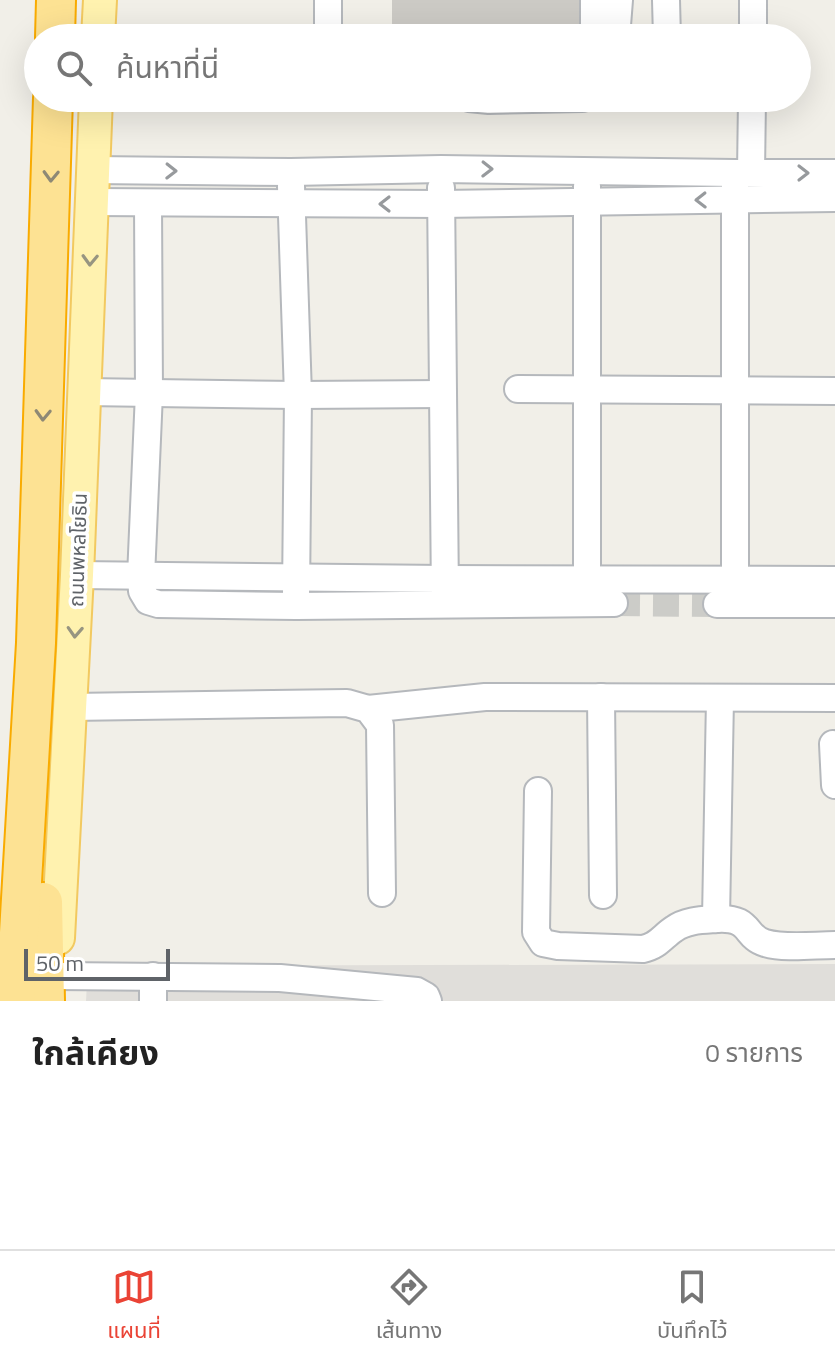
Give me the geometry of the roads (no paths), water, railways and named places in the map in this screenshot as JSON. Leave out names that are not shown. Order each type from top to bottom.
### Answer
[{"type":"highway","points":[[55,24],[56,0]]},
{"type":"highway","name":"ถนนพหลโยธิน","points":[[15,1001],[36,643],[53,112]]},
{"type":"highway","points":[[36,643],[52,993]]},
{"type":"main road","points":[[99,24],[100,0]]},
{"type":"main road","name":"ถนนพหลโยธิน","points":[[52,993],[71,707],[95,112]]},
{"type":"street","points":[[328,0],[328,24]]},
{"type":"street","points":[[594,0],[594,24]]},
{"type":"street","points":[[617,24],[619,0]]},
{"type":"street","points":[[666,0],[667,24]]},
{"type":"street","points":[[753,0],[753,24]]},
{"type":"street","points":[[735,579],[736,200],[743,173],[750,112]]},
{"type":"street","points":[[93,170],[291,172],[441,169],[835,173]]},
{"type":"street","points":[[441,169],[445,592]]},
{"type":"street","points":[[586,591],[588,171]]},
{"type":"street","points":[[291,172],[298,395],[296,606]]},
{"type":"street","points":[[93,202],[441,204],[835,198]]},
{"type":"street","points":[[148,203],[149,393],[141,577],[142,591],[148,601],[158,604],[296,606],[445,592],[586,591],[735,579],[835,580]]},
{"type":"street","points":[[518,389],[835,391]]},
{"type":"street","points":[[85,392],[443,394]]},
{"type":"street","points":[[77,575],[295,578],[445,592]]},
{"type":"street","points":[[586,591],[614,603]]},
{"type":"street","points":[[717,604],[835,604]]},
{"type":"street","points":[[71,707],[347,703],[368,709],[485,697],[835,698]]},
{"type":"street","points":[[601,697],[603,895]]},
{"type":"street","points":[[716,919],[720,698]]},
{"type":"street","points":[[368,709],[380,725],[382,893]]},
{"type":"street","points":[[833,744],[835,785]]},
{"type":"street","points":[[538,791],[536,932],[543,943],[643,949],[652,947],[686,922],[729,919],[739,922],[757,940],[768,944],[835,945]]},
{"type":"street","points":[[52,993],[153,989],[280,978],[417,991],[428,1001]]},
{"type":"tunnel","points":[[614,603],[717,604]]}]
